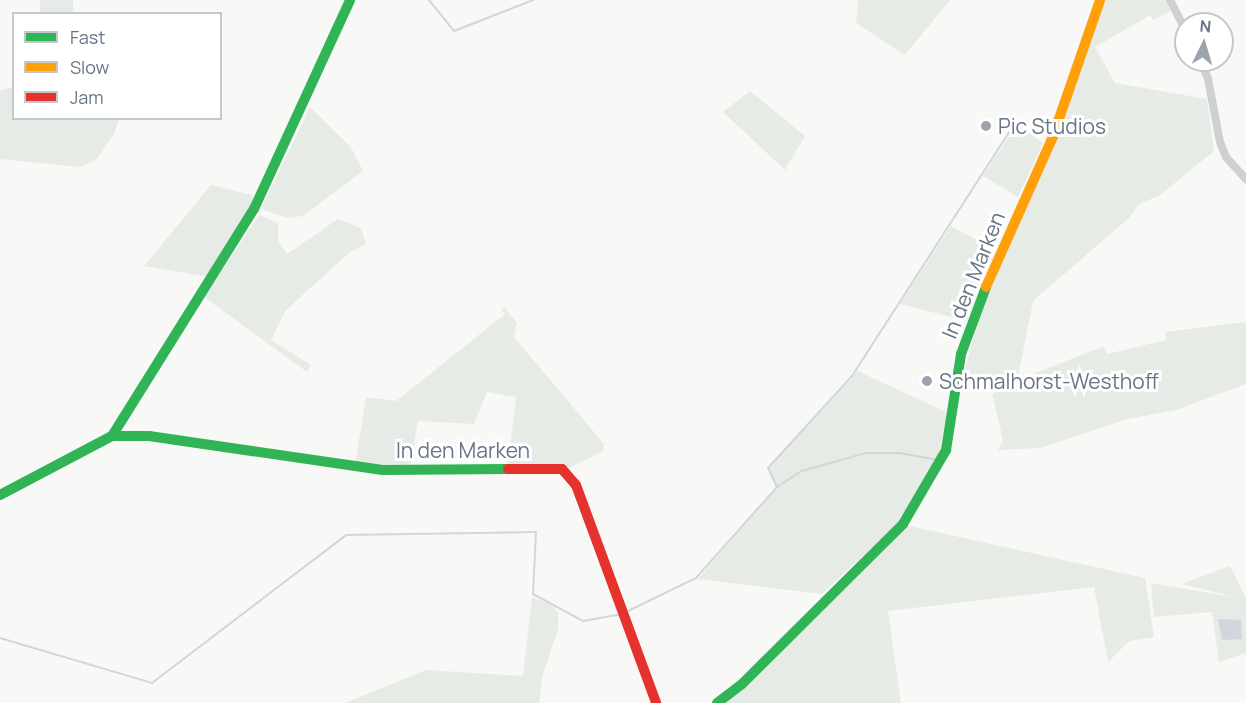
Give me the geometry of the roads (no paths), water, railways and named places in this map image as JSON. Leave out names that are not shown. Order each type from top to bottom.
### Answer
[{"type":"street","points":[[112,436],[254,209],[350,0]]},
{"type":"street","name":"In den Marken","points":[[717,703],[742,684],[903,524],[938,469],[946,450],[961,354],[980,300],[1052,139],[1100,0]]},
{"type":"street","points":[[1205,72],[1209,80],[1220,142],[1226,158],[1246,179]]},
{"type":"street","name":"In den Marken","points":[[0,495],[112,436],[149,436],[383,470],[568,471],[656,703]]},
{"type":"waterway","points":[[429,0],[454,31],[533,0]]},
{"type":"waterway","points":[[777,487],[768,468],[852,376],[1015,123]]},
{"type":"waterway","points":[[626,612],[696,578],[777,487],[802,471],[866,453],[899,453],[937,460]]},
{"type":"waterway","points":[[0,638],[152,683],[346,535],[536,532],[533,594],[583,621],[618,615]]},
{"type":"place","name":"Pic Studios","points":[[986,126]]},
{"type":"place","name":"Schmalhorst-Westhoff","points":[[927,381]]}]
